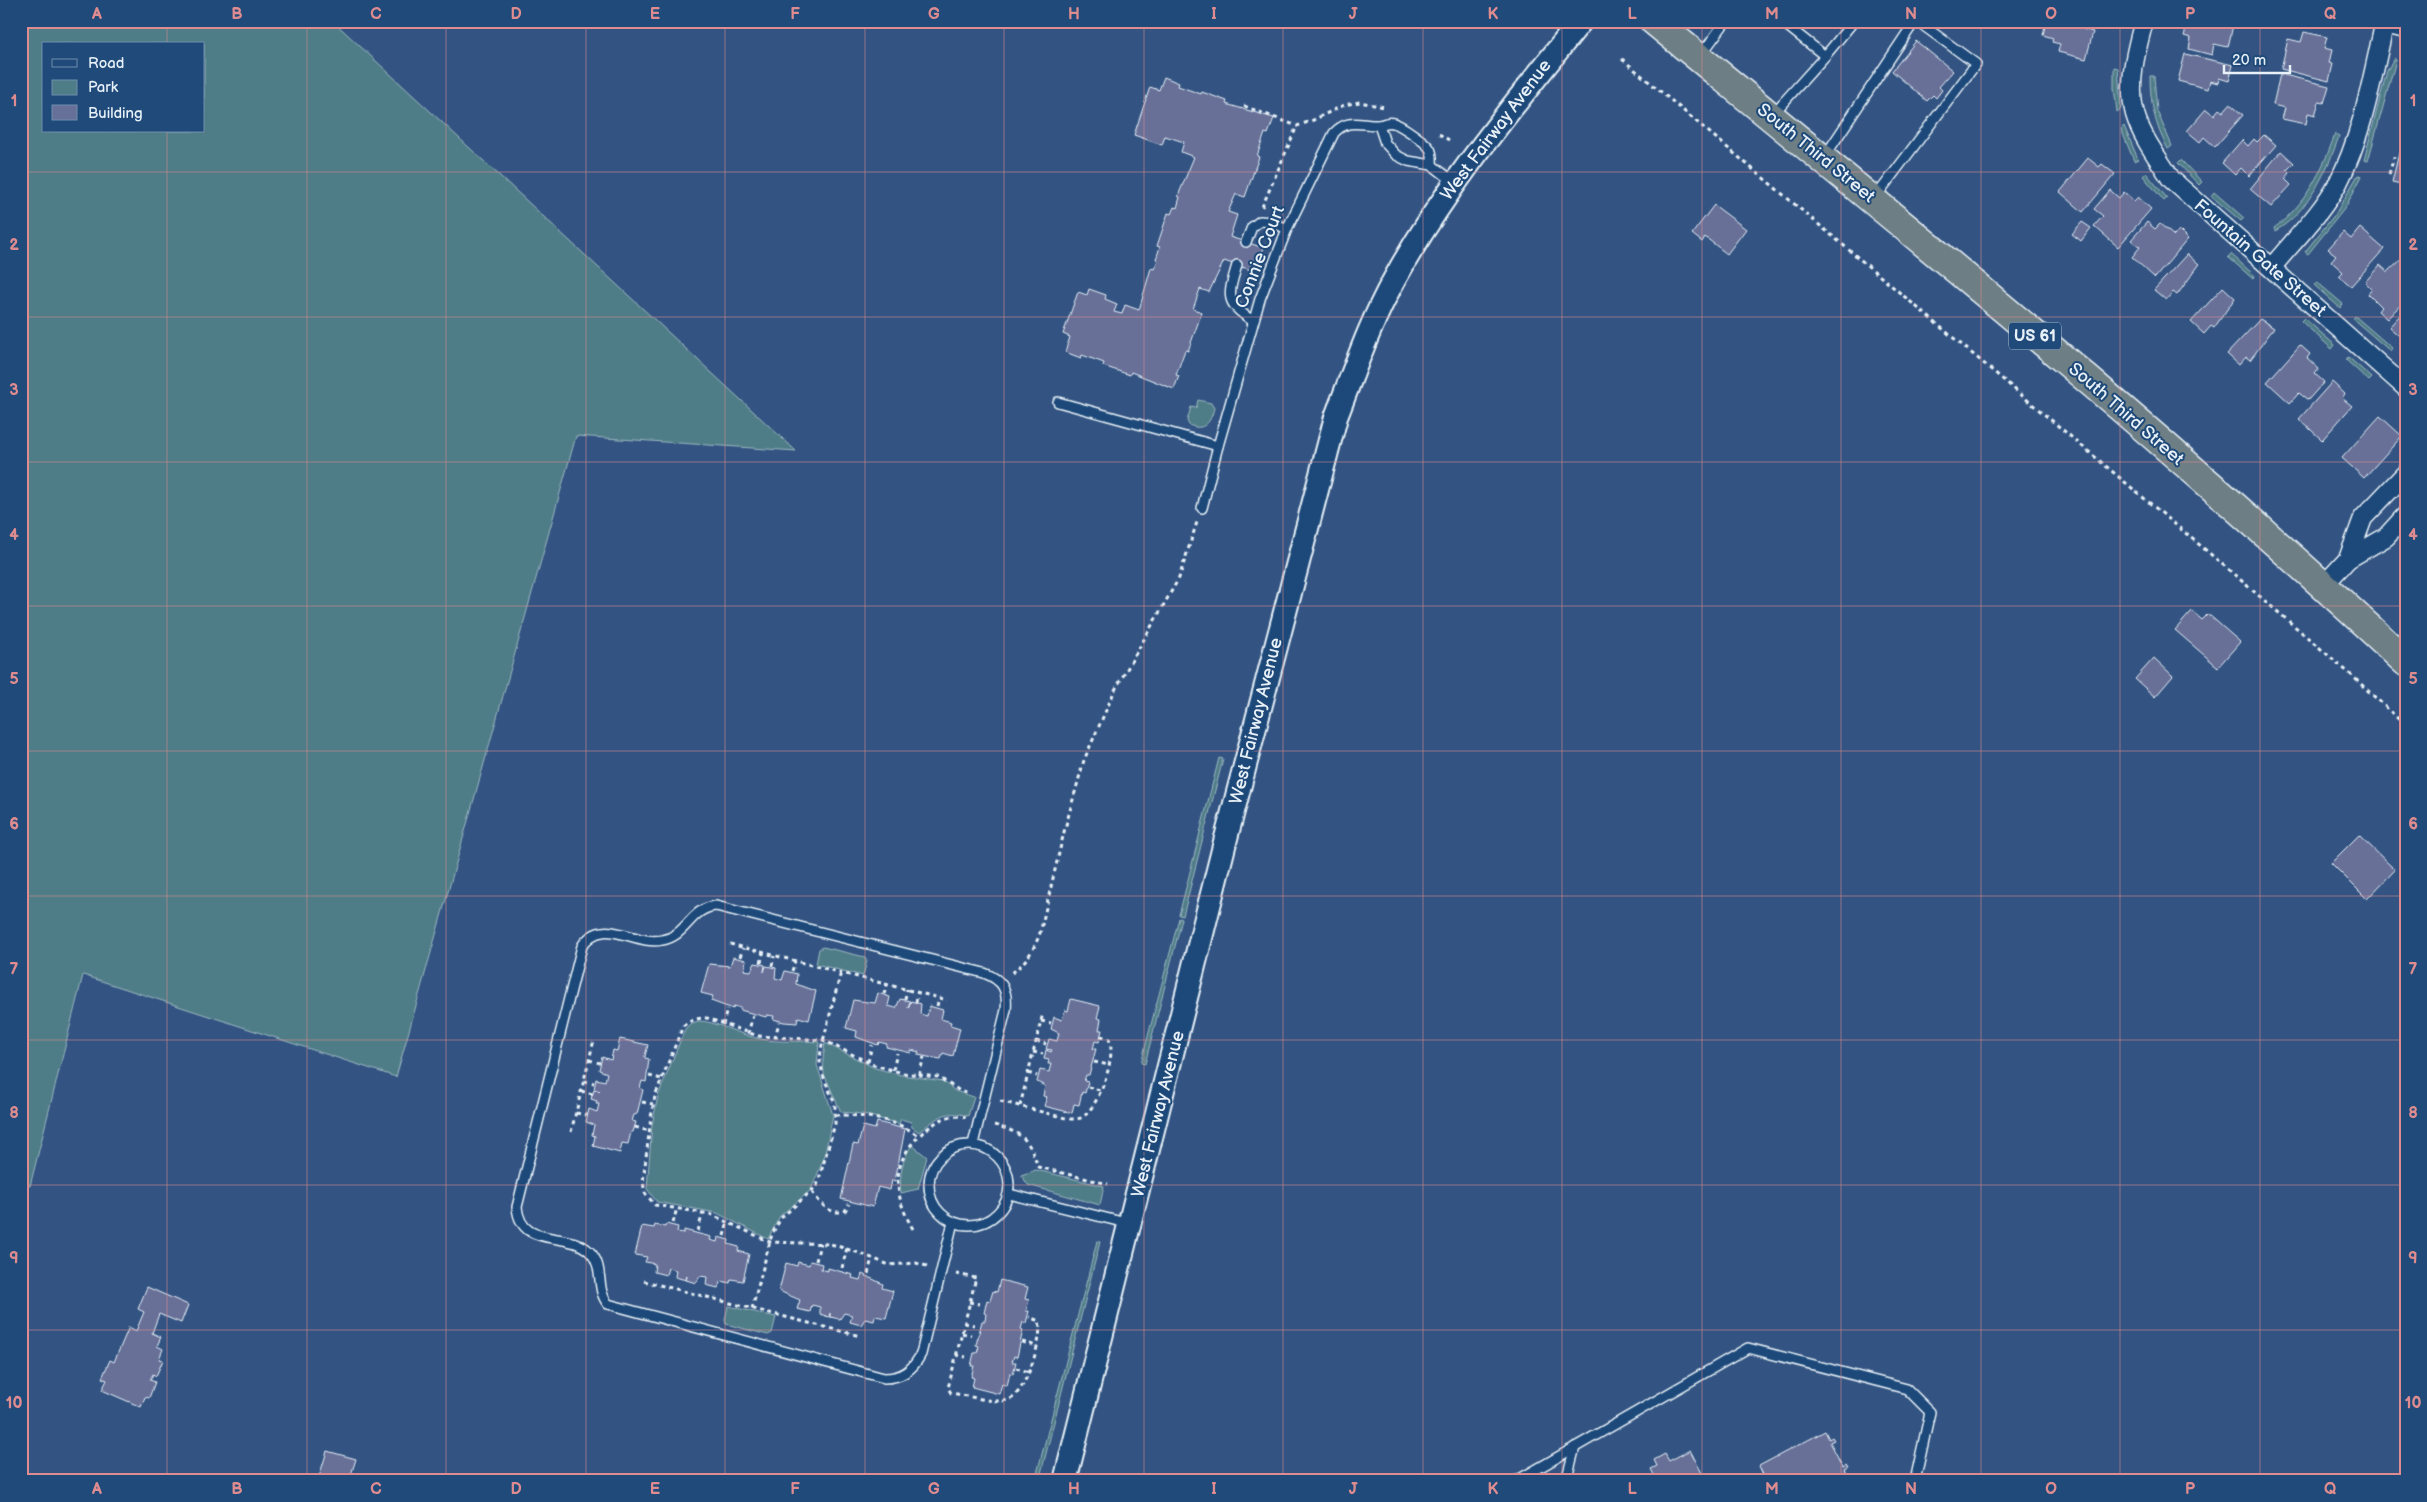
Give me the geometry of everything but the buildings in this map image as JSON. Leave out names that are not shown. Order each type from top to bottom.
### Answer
[{"type":"highway","name":"South Third Street","points":[[1654,21],[1968,278],[2324,585],[2406,662]]},
{"type":"street","name":"West Fairway Avenue","points":[[1065,1481],[1230,823],[1336,417],[1393,281],[1454,182],[1581,21]]},
{"type":"street","name":"Fountain Gate Street","points":[[2144,21],[2134,64],[2135,113],[2146,141],[2171,179],[2406,388]]},
{"type":"street","points":[[2272,267],[2326,202],[2347,163],[2358,131],[2385,22],[2406,29]]},
{"type":"street","points":[[2348,559],[2363,518],[2406,472]]},
{"type":"street","points":[[2324,585],[2348,559],[2386,537],[2406,515]]},
{"type":"lane","points":[[1699,58],[1726,21]]},
{"type":"lane","points":[[1781,21],[1825,56]]},
{"type":"lane","points":[[1771,117],[1854,21]]},
{"type":"lane","points":[[1823,159],[1872,82],[1916,21],[1976,64],[1873,200]]},
{"type":"lane","name":"Connie Court","points":[[1202,508],[1253,321],[1287,229],[1334,133],[1341,126],[1353,122],[1379,125],[1389,122],[1398,124],[1428,146],[1432,152],[1432,165]]},
{"type":"lane","points":[[1379,125],[1385,143],[1396,155],[1408,161],[1432,165],[1454,182]]},
{"type":"lane","points":[[1246,242],[1252,227],[1260,221],[1272,222],[1287,229]]},
{"type":"lane","points":[[1237,265],[1230,291],[1230,300],[1236,309],[1253,321]]},
{"type":"lane","points":[[1058,402],[1218,446]]},
{"type":"lane","points":[[953,1222],[921,1354],[910,1371],[893,1378],[884,1378],[615,1308],[604,1299],[601,1292],[600,1270],[596,1260],[588,1250],[580,1245],[528,1231],[521,1224],[517,1207],[582,946],[592,934],[608,931],[660,941],[680,933],[702,910],[716,906],[984,972],[1001,981],[1006,991],[1006,1010],[973,1144]]},
{"type":"lane","points":[[973,1144],[986,1148],[1001,1160],[1008,1176],[1008,1194],[1000,1210],[986,1221],[968,1225],[953,1222],[941,1214],[933,1203],[929,1190],[929,1177],[938,1159],[948,1150],[960,1145],[973,1144]]},
{"type":"lane","points":[[1008,1194],[1130,1224]]},
{"type":"lane","points":[[1516,1481],[1748,1348],[1907,1388],[1930,1412],[1915,1481]]},
{"type":"lane","points":[[1566,1481],[1575,1447]]},
{"type":"path","points":[[1622,59],[2350,673],[2406,726]]},
{"type":"path","points":[[1244,106],[1297,126],[1261,208],[1258,208]]},
{"type":"path","points":[[2389,174],[2394,157]]},
{"type":"path","points":[[1001,981],[1020,966],[1034,949],[1040,933],[1064,832],[1084,760],[1115,690],[1179,578],[1202,508]]},
{"type":"path","points":[[730,944],[947,1000]]},
{"type":"path","points":[[740,957],[743,948]]},
{"type":"path","points":[[761,963],[763,953]]},
{"type":"path","points":[[772,966],[774,956]]},
{"type":"path","points":[[792,971],[795,961]]},
{"type":"path","points":[[752,1309],[770,1242],[781,1218],[812,1192],[823,1170],[836,1115],[835,1104],[824,1078],[820,1062],[823,1040],[841,972]]},
{"type":"path","points":[[884,994],[887,984]]},
{"type":"path","points":[[905,999],[907,989]]},
{"type":"path","points":[[916,1002],[918,992]]},
{"type":"path","points":[[937,1006],[939,998]]},
{"type":"path","points":[[724,1025],[727,1009]]},
{"type":"path","points":[[1020,1106],[1043,1013]]},
{"type":"path","points":[[748,1034],[753,1015]]},
{"type":"path","points":[[929,1267],[916,1263],[889,1266],[847,1248],[820,1244],[770,1242],[728,1221],[703,1212],[655,1205],[645,1193],[643,1182],[653,1104],[683,1026],[690,1020],[698,1018],[707,1018],[748,1034],[775,1038],[823,1040],[833,1043],[868,1062],[893,1070],[943,1078],[960,1091],[973,1094]]},
{"type":"path","points":[[1041,1020],[1051,1023]]},
{"type":"path","points":[[775,1038],[779,1022]]},
{"type":"path","points":[[1000,1101],[1069,1119],[1078,1119],[1091,1109],[1109,1065],[1112,1045],[1109,1039],[1100,1036]]},
{"type":"path","points":[[571,1132],[594,1040]]},
{"type":"path","points":[[1036,1041],[1046,1044]]},
{"type":"path","points":[[868,1062],[872,1046]]},
{"type":"path","points":[[1033,1052],[1043,1054]]},
{"type":"path","points":[[893,1070],[897,1053]]},
{"type":"path","points":[[919,1075],[924,1058]]},
{"type":"path","points":[[589,1060],[600,1063]]},
{"type":"path","points":[[1094,1062],[1109,1065]]},
{"type":"path","points":[[1028,1073],[1037,1076]]},
{"type":"path","points":[[649,1076],[662,1079]]},
{"type":"path","points":[[584,1081],[594,1083]]},
{"type":"path","points":[[1088,1087],[1100,1090]]},
{"type":"path","points":[[581,1091],[593,1094]]},
{"type":"path","points":[[642,1102],[653,1104]]},
{"type":"path","points":[[576,1113],[587,1115]]},
{"type":"path","points":[[836,1115],[867,1118],[904,1126],[918,1136]]},
{"type":"path","points":[[913,1229],[900,1203],[897,1180],[904,1155],[910,1143],[936,1121],[948,1116],[967,1118]]},
{"type":"path","points":[[994,1125],[1020,1134],[1033,1153],[1038,1167],[1108,1184]]},
{"type":"path","points":[[635,1127],[649,1131]]},
{"type":"path","points":[[812,1192],[819,1202],[834,1212],[845,1211],[849,1204]]},
{"type":"path","points":[[673,1223],[677,1208]]},
{"type":"path","points":[[698,1231],[703,1212]]},
{"type":"path","points":[[724,1236],[728,1221]]},
{"type":"path","points":[[816,1261],[820,1244]]},
{"type":"path","points":[[842,1268],[847,1248]]},
{"type":"path","points":[[868,1274],[872,1258]]},
{"type":"path","points":[[956,1274],[976,1278],[948,1388],[951,1392],[997,1400],[1009,1400],[1016,1395],[1029,1372],[1041,1327],[1039,1321],[1029,1317]]},
{"type":"path","points":[[644,1281],[860,1336]]},
{"type":"path","points":[[969,1302],[980,1304]]},
{"type":"path","points":[[964,1323],[974,1325]]},
{"type":"path","points":[[962,1333],[971,1335]]},
{"type":"path","points":[[1022,1342],[1037,1346]]},
{"type":"path","points":[[956,1354],[966,1357]]},
{"type":"path","points":[[1016,1368],[1029,1372]]},
{"type":"green space","points":[[21,21],[333,21],[796,451],[576,436],[396,1077],[83,975],[30,1186],[21,1183]]},
{"type":"green space","points":[[2394,58],[2396,60],[2368,161],[2364,160],[2387,71]]},
{"type":"green space","points":[[2114,67],[2118,68],[2121,109],[2117,112],[2114,88]]},
{"type":"green space","points":[[2150,76],[2154,76],[2157,111],[2172,146],[2168,149],[2154,114]]},
{"type":"green space","points":[[2124,126],[2138,159],[2134,161],[2121,129]]},
{"type":"green space","points":[[2335,134],[2339,136],[2329,162],[2307,202],[2287,223],[2275,231],[2274,228],[2295,209],[2312,186]]},
{"type":"green space","points":[[2181,160],[2202,182],[2199,185],[2178,163]]},
{"type":"green space","points":[[2146,173],[2167,198],[2164,201],[2143,176]]},
{"type":"green space","points":[[2358,175],[2362,176],[2345,208],[2308,254],[2305,252],[2336,213]]},
{"type":"green space","points":[[2214,192],[2244,218],[2241,221],[2211,196]]},
{"type":"green space","points":[[2231,254],[2255,276],[2253,279],[2228,257]]},
{"type":"green space","points":[[2317,282],[2343,304],[2340,308],[2314,285]]},
{"type":"green space","points":[[2355,316],[2392,348],[2390,351],[2353,319]]},
{"type":"green space","points":[[2304,318],[2335,345],[2332,349],[2301,321]]},
{"type":"green space","points":[[2348,357],[2372,378],[2369,381],[2346,360]]},
{"type":"green space","points":[[1198,400],[1211,403],[1214,408],[1211,418],[1206,424],[1194,427],[1189,425],[1187,421],[1191,407],[1196,408]]},
{"type":"green space","points":[[1219,758],[1223,759],[1183,916],[1179,915]]},
{"type":"green space","points":[[1179,918],[1182,919],[1145,1064],[1141,1063]]},
{"type":"green space","points":[[823,947],[865,957],[867,961],[863,976],[816,964],[819,949]]},
{"type":"green space","points":[[698,1021],[712,1023],[761,1039],[819,1042],[817,1065],[833,1115],[824,1158],[811,1190],[780,1216],[768,1239],[717,1213],[657,1202],[647,1189],[652,1125],[658,1096],[685,1029],[690,1024]]},
{"type":"green space","points":[[825,1043],[875,1068],[901,1075],[943,1081],[955,1091],[974,1097],[968,1116],[947,1114],[936,1119],[919,1132],[912,1127],[911,1122],[901,1119],[899,1124],[863,1114],[841,1112],[824,1074]]},
{"type":"green space","points":[[912,1145],[927,1157],[918,1189],[901,1193],[902,1168]]},
{"type":"green space","points":[[1036,1170],[1104,1186],[1100,1205],[1028,1185],[1021,1175]]},
{"type":"green space","points":[[1097,1241],[1100,1242],[1039,1481],[1035,1481]]},
{"type":"green space","points":[[728,1306],[776,1317],[772,1333],[768,1335],[726,1324]]}]
